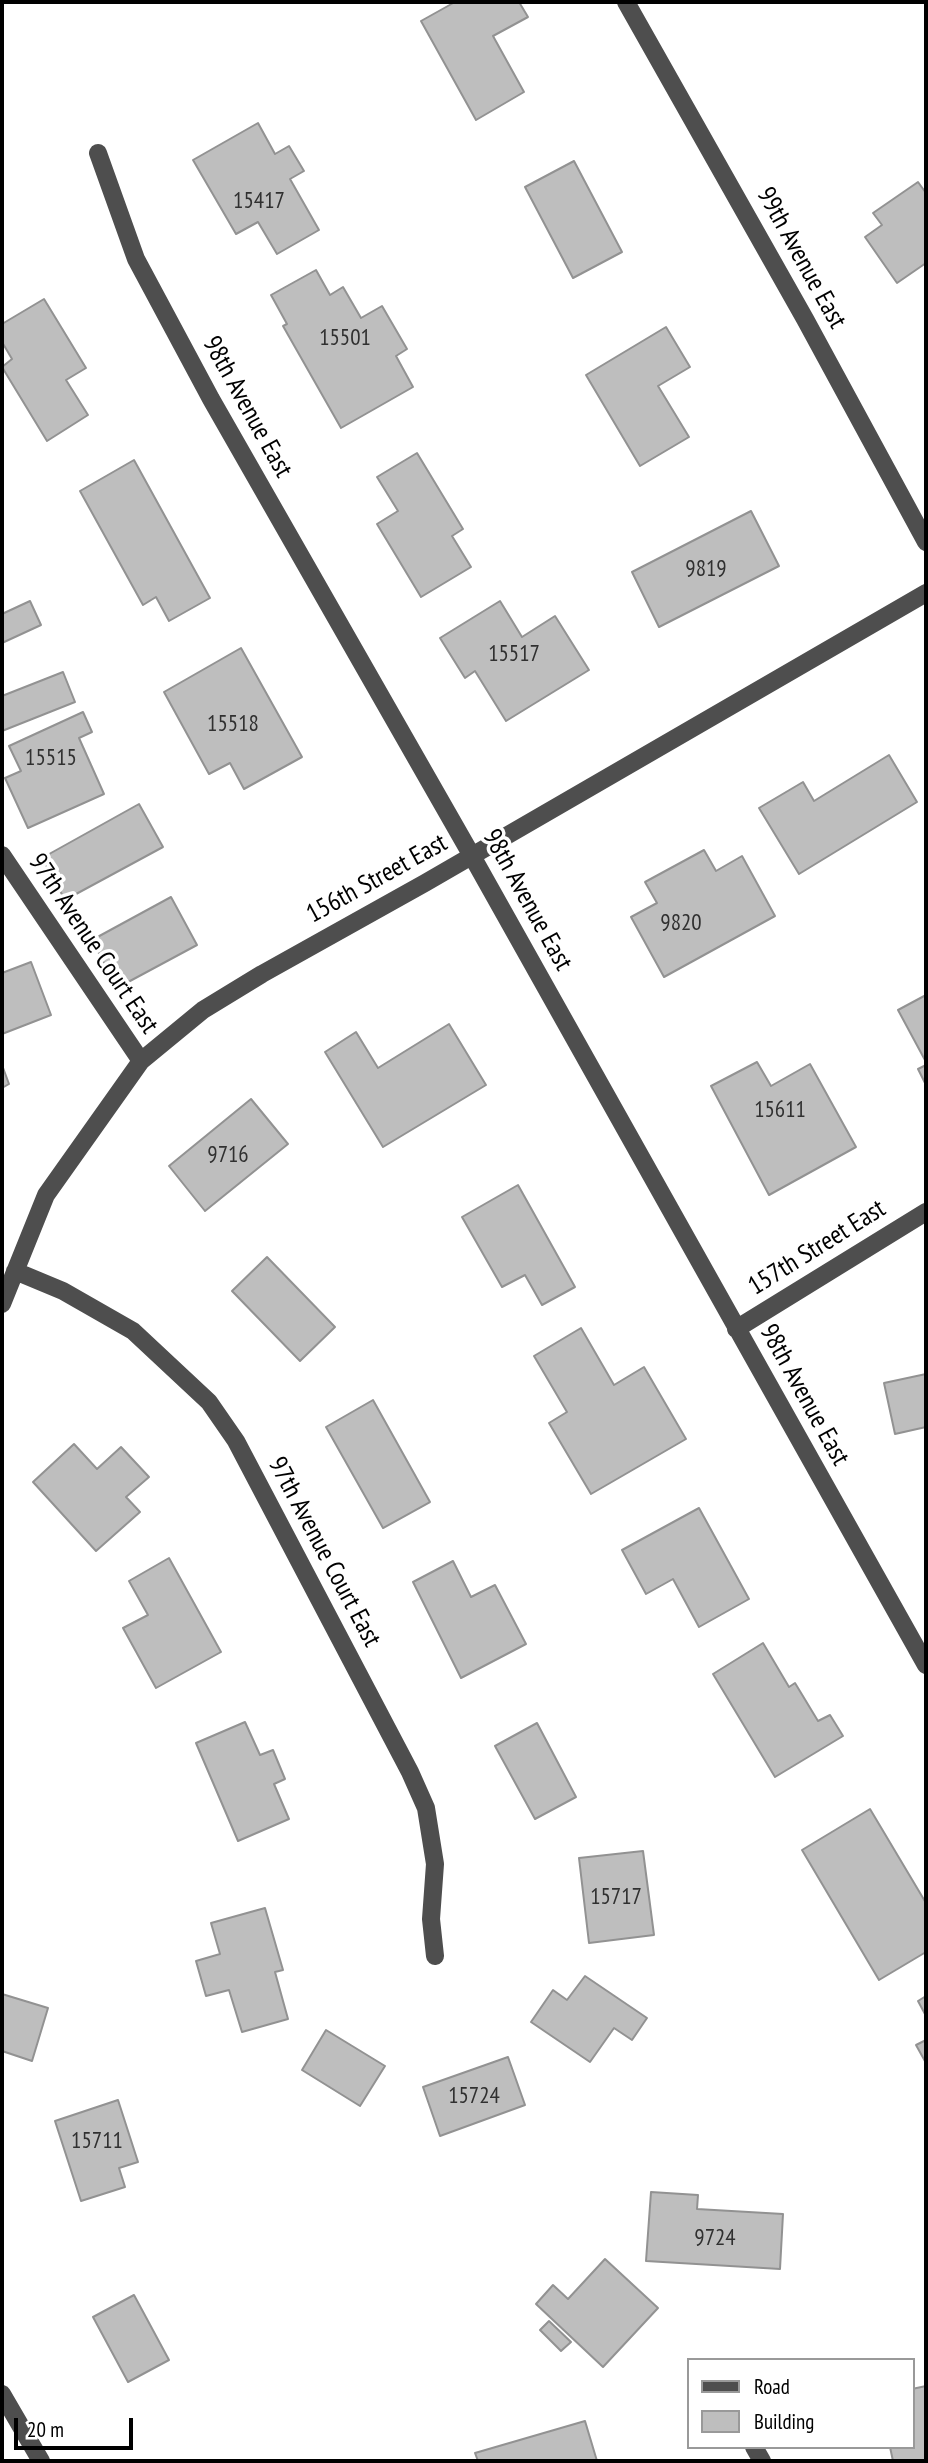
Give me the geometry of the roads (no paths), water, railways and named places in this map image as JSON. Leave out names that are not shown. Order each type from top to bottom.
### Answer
[{"type":"street","name":"99th Avenue East","points":[[626,2],[805,319],[926,542]]},
{"type":"street","name":"98th Avenue East","points":[[98,153],[136,259],[211,398],[472,856],[926,1665]]},
{"type":"street","name":"156th Street East","points":[[2,1304],[46,1195],[141,1061],[203,1010],[926,593]]},
{"type":"street","name":"97th Avenue Court East","points":[[2,856],[141,1061]]},
{"type":"street","name":"157th Street East","points":[[736,1329],[926,1212]]},
{"type":"street","name":"97th Avenue Court East","points":[[15,1271],[63,1292],[133,1331],[209,1402],[236,1441],[410,1772],[426,1808],[435,1864],[431,1919],[435,1956]]},
{"type":"street","points":[[2,2394],[41,2461]]}]
